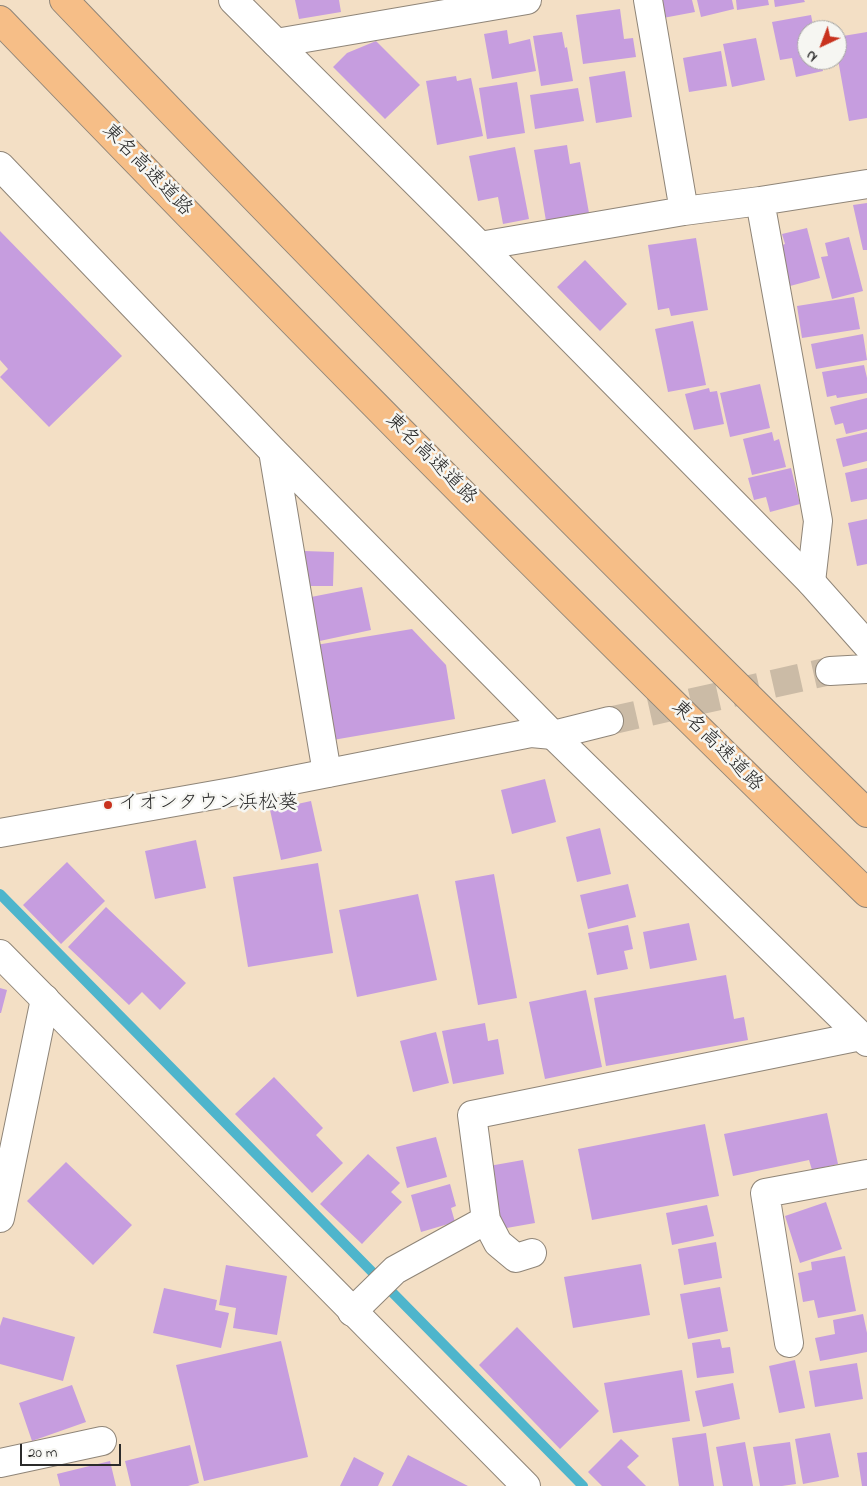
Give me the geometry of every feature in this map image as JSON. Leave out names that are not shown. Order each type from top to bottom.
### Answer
[{"type":"highway","points":[[64,0],[415,362],[756,705],[867,813]]},
{"type":"highway","name":"東名高速道路","points":[[0,20],[386,417],[713,744],[867,894]]},
{"type":"street","points":[[234,0],[480,246],[811,582],[867,645]]},
{"type":"street","points":[[276,43],[527,0]]},
{"type":"street","points":[[648,0],[684,211]]},
{"type":"street","points":[[0,166],[273,451],[554,735],[864,1039]]},
{"type":"street","points":[[480,246],[684,211],[867,184]]},
{"type":"street","points":[[760,201],[818,521],[811,582]]},
{"type":"street","points":[[273,451],[327,774]]},
{"type":"street","points":[[830,671],[867,669]]},
{"type":"street","points":[[0,833],[327,774],[531,733],[554,735],[609,722]]},
{"type":"street","points":[[0,954],[359,1305],[526,1486]]},
{"type":"street","points":[[0,1218],[45,999]]},
{"type":"street","points":[[532,1253],[516,1258],[498,1243],[486,1220],[472,1115],[864,1039]]},
{"type":"street","points":[[789,1343],[764,1193],[867,1174]]},
{"type":"street","points":[[359,1305],[395,1270],[486,1220]]},
{"type":"street","points":[[0,1463],[102,1441]]},
{"type":"building","points":[[295,0],[339,0],[341,12],[299,19]]},
{"type":"building","points":[[660,0],[692,0],[695,12],[663,18]]},
{"type":"building","points":[[697,0],[732,0],[734,9],[701,17]]},
{"type":"building","points":[[736,0],[768,0],[769,5],[737,10]]},
{"type":"building","points":[[774,0],[804,0],[805,2],[775,7]]},
{"type":"building","points":[[620,9],[624,39],[633,38],[636,57],[583,64],[576,15]]},
{"type":"building","points":[[811,15],[812,20],[797,20],[797,70],[823,71],[796,77],[792,58],[780,60],[772,22]]},
{"type":"building","points":[[507,30],[509,44],[530,39],[536,71],[492,79],[484,34]]},
{"type":"building","points":[[562,32],[565,48],[567,47],[573,81],[541,86],[533,36]]},
{"type":"building","points":[[867,32],[867,118],[849,121],[840,70],[847,70],[847,35]]},
{"type":"building","points":[[756,38],[765,80],[732,87],[723,44]]},
{"type":"building","points":[[376,41],[420,85],[385,119],[333,67],[347,53]]},
{"type":"building","points":[[721,51],[727,86],[689,92],[683,58]]},
{"type":"building","points":[[625,71],[632,117],[596,123],[589,77]]},
{"type":"building","points":[[456,76],[457,81],[471,78],[483,136],[437,145],[426,81]]},
{"type":"building","points":[[517,82],[525,133],[487,139],[479,88]]},
{"type":"building","points":[[578,88],[584,121],[535,129],[530,95]]},
{"type":"building","points":[[567,145],[570,164],[580,162],[589,213],[546,221],[534,150]]},
{"type":"building","points":[[515,147],[529,219],[503,224],[498,197],[478,201],[469,156]]},
{"type":"building","points":[[867,203],[867,250],[863,250],[853,205]]},
{"type":"building","points":[[807,228],[820,278],[790,286],[780,246],[785,244],[782,234]]},
{"type":"building","points":[[0,231],[122,356],[49,427],[0,377],[8,369],[0,360]]},
{"type":"building","points":[[849,237],[863,291],[832,299],[821,257],[828,256],[825,243]]},
{"type":"building","points":[[696,238],[708,310],[671,316],[669,308],[658,310],[648,245]]},
{"type":"building","points":[[585,260],[627,304],[600,331],[557,287]]},
{"type":"building","points":[[854,297],[860,329],[802,338],[797,306]]},
{"type":"building","points":[[693,321],[706,385],[668,392],[655,329]]},
{"type":"building","points":[[863,334],[867,360],[816,369],[811,344]]},
{"type":"building","points":[[864,365],[867,378],[867,393],[837,398],[836,395],[827,397],[822,372]]},
{"type":"building","points":[[760,384],[770,428],[730,437],[720,393]]},
{"type":"building","points":[[709,388],[710,392],[717,391],[724,424],[694,430],[685,394]]},
{"type":"building","points":[[867,398],[867,429],[846,434],[843,423],[835,425],[830,407]]},
{"type":"building","points":[[772,432],[774,441],[779,439],[786,467],[752,475],[743,439]]},
{"type":"building","points":[[867,432],[867,461],[843,467],[836,439]]},
{"type":"building","points":[[791,468],[800,504],[770,512],[766,497],[754,500],[748,478]]},
{"type":"building","points":[[867,468],[867,499],[851,502],[845,473]]},
{"type":"building","points":[[867,519],[867,564],[857,566],[848,523]]},
{"type":"building","points":[[304,551],[334,552],[333,586],[303,586]]},
{"type":"building","points":[[362,587],[371,630],[315,642],[306,598]]},
{"type":"building","points":[[412,629],[446,665],[455,719],[327,741],[310,646]]},
{"type":"building","points":[[545,779],[556,822],[512,834],[501,790]]},
{"type":"building","points":[[311,801],[322,851],[281,860],[270,810]]},
{"type":"building","points":[[600,828],[611,874],[577,882],[566,837]]},
{"type":"building","points":[[196,840],[206,888],[155,899],[145,851]]},
{"type":"building","points":[[67,862],[105,901],[61,944],[23,905]]},
{"type":"building","points":[[318,863],[333,953],[248,967],[233,877]]},
{"type":"building","points":[[494,874],[517,998],[478,1005],[455,881]]},
{"type":"building","points":[[628,884],[636,917],[588,929],[580,895]]},
{"type":"building","points":[[418,894],[437,980],[357,997],[339,910]]},
{"type":"building","points":[[106,907],[186,983],[160,1010],[142,992],[129,1005],[68,947]]},
{"type":"building","points":[[689,923],[697,960],[650,969],[643,932]]},
{"type":"building","points":[[628,925],[633,949],[624,951],[628,969],[597,975],[588,933]]},
{"type":"building","points":[[726,975],[734,1019],[744,1017],[748,1040],[606,1066],[594,998]]},
{"type":"building","points":[[0,988],[7,990],[1,1013],[0,1013]]},
{"type":"building","points":[[586,990],[602,1067],[545,1079],[529,1002]]},
{"type":"building","points":[[485,1023],[488,1041],[498,1039],[504,1074],[453,1084],[442,1031]]},
{"type":"building","points":[[436,1032],[449,1083],[413,1092],[400,1041]]},
{"type":"building","points":[[274,1077],[323,1128],[316,1135],[343,1163],[312,1193],[235,1114]]},
{"type":"building","points":[[827,1113],[838,1164],[812,1170],[809,1160],[733,1176],[724,1134]]},
{"type":"building","points":[[705,1124],[719,1196],[592,1220],[578,1149]]},
{"type":"building","points":[[436,1137],[447,1177],[407,1188],[396,1147]]},
{"type":"building","points":[[368,1154],[400,1183],[391,1192],[402,1202],[362,1244],[320,1204]]},
{"type":"building","points":[[523,1160],[535,1223],[501,1229],[489,1166]]},
{"type":"building","points":[[66,1162],[132,1225],[93,1265],[27,1201]]},
{"type":"building","points":[[450,1184],[456,1206],[451,1208],[455,1222],[421,1232],[411,1195]]},
{"type":"building","points":[[826,1202],[842,1249],[800,1263],[785,1216]]},
{"type":"building","points":[[707,1205],[714,1236],[672,1245],[666,1213]]},
{"type":"building","points":[[716,1242],[722,1278],[684,1285],[678,1249]]},
{"type":"building","points":[[845,1256],[856,1311],[818,1318],[814,1300],[803,1302],[798,1273],[812,1270],[811,1262]]},
{"type":"building","points":[[641,1264],[650,1315],[573,1328],[564,1277]]},
{"type":"building","points":[[226,1265],[287,1276],[277,1335],[233,1328],[236,1308],[219,1305]]},
{"type":"building","points":[[720,1287],[728,1331],[688,1339],[680,1294]]},
{"type":"building","points":[[164,1288],[217,1300],[215,1310],[229,1313],[221,1348],[153,1333]]},
{"type":"building","points":[[863,1314],[867,1333],[867,1352],[820,1361],[815,1338],[835,1334],[833,1320]]},
{"type":"building","points":[[3,1317],[75,1337],[63,1381],[0,1364],[0,1326]]},
{"type":"building","points":[[517,1327],[599,1411],[560,1449],[479,1365]]},
{"type":"building","points":[[720,1339],[722,1348],[730,1347],[734,1373],[697,1378],[692,1343]]},
{"type":"building","points":[[281,1341],[308,1457],[204,1481],[176,1365]]},
{"type":"building","points":[[795,1360],[805,1408],[779,1413],[769,1366]]},
{"type":"building","points":[[857,1363],[863,1399],[815,1407],[809,1371]]},
{"type":"building","points":[[682,1370],[690,1421],[613,1433],[604,1383]]},
{"type":"building","points":[[733,1383],[740,1419],[703,1427],[695,1391]]},
{"type":"building","points":[[72,1385],[86,1422],[32,1441],[19,1403]]},
{"type":"building","points":[[706,1433],[714,1486],[679,1486],[672,1438]]},
{"type":"building","points":[[830,1433],[839,1477],[803,1484],[795,1439]]},
{"type":"building","points":[[621,1439],[639,1456],[627,1467],[646,1486],[602,1486],[588,1472]]},
{"type":"building","points":[[745,1442],[753,1486],[723,1486],[716,1447]]},
{"type":"building","points":[[790,1442],[796,1484],[760,1486],[753,1447]]},
{"type":"building","points":[[190,1445],[199,1483],[188,1486],[131,1486],[125,1461]]},
{"type":"building","points":[[867,1452],[867,1486],[862,1486],[857,1453]]},
{"type":"building","points":[[408,1455],[468,1486],[392,1486]]},
{"type":"building","points":[[354,1457],[384,1473],[378,1486],[340,1486]]},
{"type":"building","points":[[110,1461],[116,1486],[60,1486],[57,1474]]},
{"type":"waterway","points":[[0,894],[583,1486]]},
{"type":"tunnel","points":[[609,721],[830,671]]},
{"type":"place","name":"イオンタウン浜松葵","points":[[108,805]]}]
